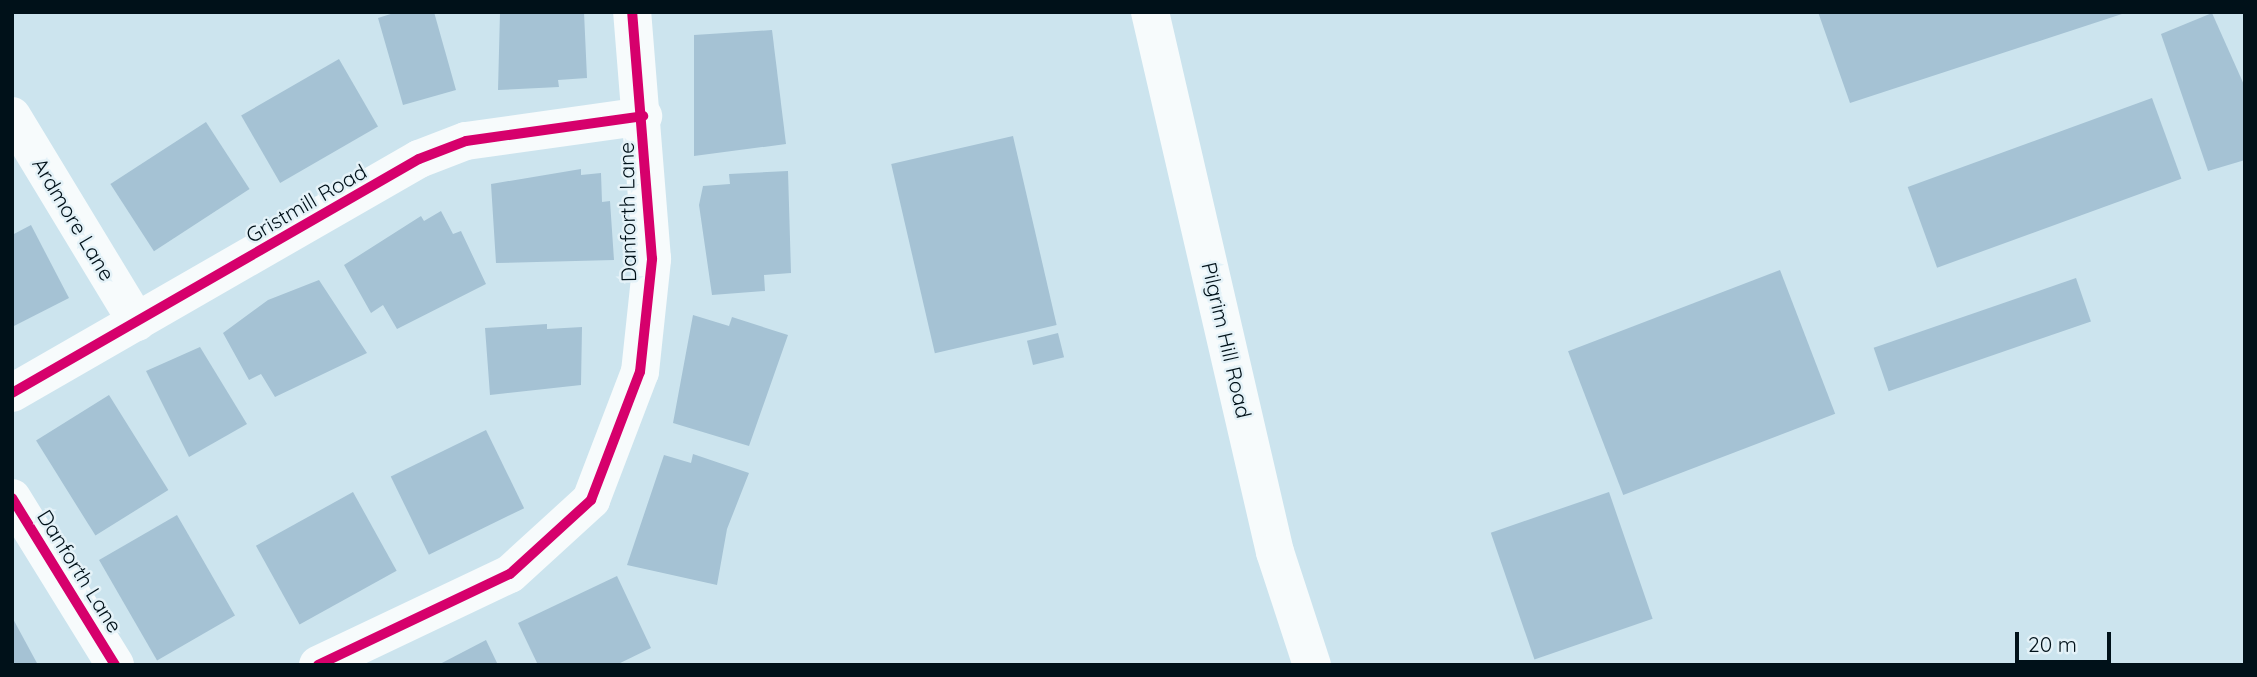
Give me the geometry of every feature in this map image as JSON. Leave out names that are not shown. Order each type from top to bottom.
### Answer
[{"type":"street","name":"Danforth Lane","points":[[318,665],[510,574],[591,500],[640,372],[652,259],[643,116],[632,12]]},
{"type":"street","name":"Pilgrim Hill Road","points":[[1150,12],[1275,552],[1312,665]]},
{"type":"street","name":"Ardmore Lane","points":[[12,116],[137,323]]},
{"type":"street","name":"Gristmill Road","points":[[12,393],[419,159],[466,141],[643,116]]},
{"type":"street","name":"Danforth Lane","points":[[12,498],[116,665]]},
{"type":"building","points":[[397,12],[434,12],[456,90],[403,105],[378,18]]},
{"type":"building","points":[[500,12],[584,12],[587,78],[558,80],[559,87],[498,90]]},
{"type":"building","points":[[1818,12],[2125,12],[2125,13],[1850,103]]},
{"type":"building","points":[[2212,13],[2245,87],[2245,160],[2208,171],[2161,34]]},
{"type":"building","points":[[772,30],[786,144],[694,156],[694,35]]},
{"type":"building","points":[[339,59],[378,127],[280,183],[241,116]]},
{"type":"building","points":[[2152,98],[2181,179],[1937,268],[1908,187]]},
{"type":"building","points":[[206,122],[250,189],[154,251],[110,184]]},
{"type":"building","points":[[1013,136],[1057,325],[935,353],[891,164]]},
{"type":"building","points":[[581,169],[581,175],[601,173],[602,202],[610,201],[614,260],[496,263],[491,184]]},
{"type":"building","points":[[788,171],[791,273],[764,275],[765,291],[712,295],[699,205],[703,186],[730,184],[729,174]]},
{"type":"building","points":[[441,211],[453,234],[461,231],[486,284],[397,329],[383,305],[371,313],[344,265],[421,216],[424,221]]},
{"type":"building","points":[[31,225],[69,298],[12,327],[12,235]]},
{"type":"building","points":[[1780,270],[1835,414],[1623,495],[1568,351]]},
{"type":"building","points":[[2076,278],[2091,321],[1889,391],[1874,348]]},
{"type":"building","points":[[319,280],[367,353],[275,397],[261,374],[249,380],[223,333],[268,300]]},
{"type":"building","points":[[693,315],[729,326],[732,317],[788,335],[749,446],[673,423]]},
{"type":"building","points":[[547,324],[547,329],[582,327],[581,385],[490,395],[485,328]]},
{"type":"building","points":[[1058,333],[1064,357],[1033,365],[1027,341]]},
{"type":"building","points":[[200,347],[247,424],[189,457],[146,371]]},
{"type":"building","points":[[109,395],[168,490],[95,536],[36,441]]},
{"type":"building","points":[[486,430],[524,508],[429,555],[391,476]]},
{"type":"building","points":[[693,454],[749,473],[727,529],[717,585],[627,565],[664,455],[691,463]]},
{"type":"building","points":[[353,492],[397,571],[300,625],[256,546]]},
{"type":"building","points":[[1609,492],[1653,619],[1534,659],[1491,533]]},
{"type":"building","points":[[177,515],[235,615],[157,660],[99,560]]},
{"type":"building","points":[[617,576],[651,648],[616,665],[538,665],[518,623]]},
{"type":"building","points":[[12,617],[38,665],[12,665]]},
{"type":"building","points":[[486,640],[498,665],[438,665]]},
{"type":"cycle path","points":[[318,665],[510,574],[591,500],[640,372],[652,259],[632,12]]},
{"type":"cycle path","points":[[12,393],[419,159],[466,141],[643,116]]},
{"type":"cycle path","points":[[12,498],[115,665]]}]
